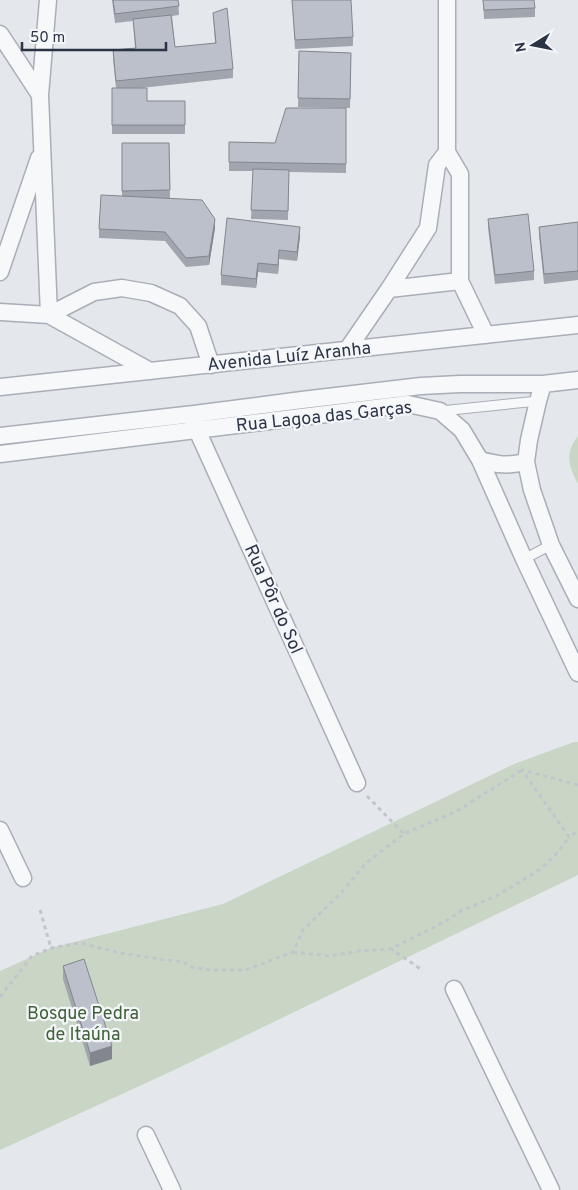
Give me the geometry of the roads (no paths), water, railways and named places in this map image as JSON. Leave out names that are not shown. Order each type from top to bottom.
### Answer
[{"type":"street","points":[[48,0],[40,95],[49,315]]},
{"type":"street","points":[[447,0],[447,152],[460,174],[460,282],[486,335]]},
{"type":"street","points":[[0,34],[40,95]]},
{"type":"street","points":[[0,272],[42,148]]},
{"type":"street","points":[[347,350],[428,228],[437,165],[447,152]]},
{"type":"street","points":[[389,289],[460,282]]},
{"type":"street","points":[[49,315],[94,292],[122,288],[151,293],[180,306],[198,326],[211,365]]},
{"type":"street","points":[[0,312],[49,315],[150,371]]},
{"type":"street","name":"Avenida Luíz Aranha","points":[[0,388],[578,324]]},
{"type":"street","points":[[0,436],[196,422],[302,400],[421,386],[543,384],[578,380]]},
{"type":"street","points":[[543,384],[529,440],[526,462],[532,490],[551,545],[578,599]]},
{"type":"street","name":"Rua Lagoa das Garças","points":[[0,454],[196,422],[408,404],[440,411],[462,430],[480,460],[578,673]]},
{"type":"street","name":"Rua Pôr do Sol","points":[[196,422],[357,783]]},
{"type":"street","points":[[480,460],[498,465],[526,462]]},
{"type":"street","points":[[0,830],[23,878]]},
{"type":"street","points":[[454,989],[551,1190]]},
{"type":"street","points":[[146,1135],[172,1190]]},
{"type":"lane","points":[[440,411],[538,401]]},
{"type":"lane","points":[[524,559],[551,545]]},
{"type":"park label","name":"Bosque Pedra de Itaúna","points":[[83,1023]]}]
